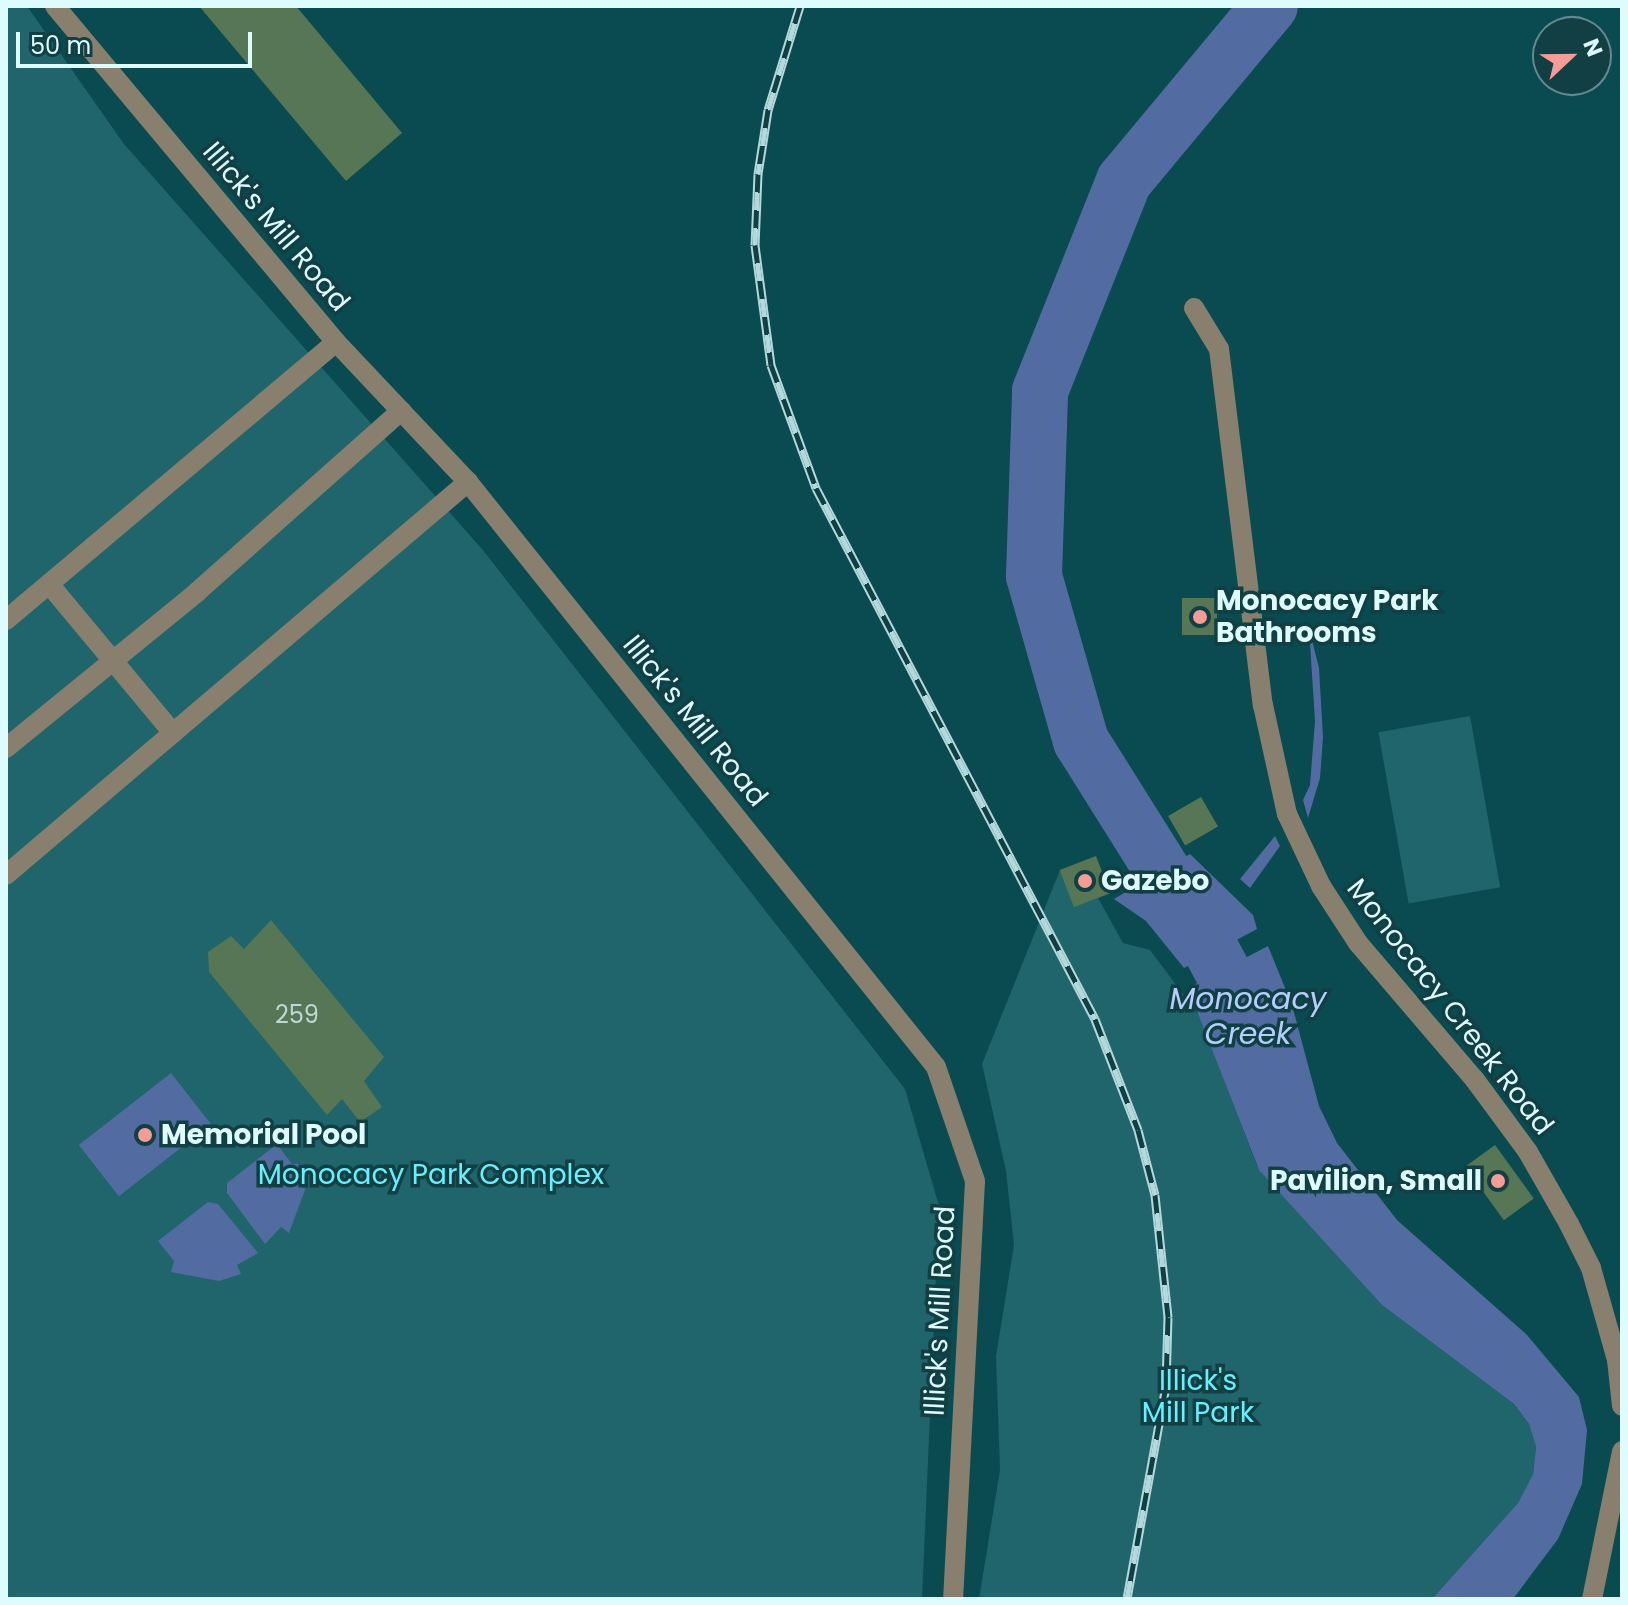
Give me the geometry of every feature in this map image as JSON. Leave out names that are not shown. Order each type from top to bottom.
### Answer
[{"type":"street","name":"Illick's Mill Road","points":[[55,6],[336,342],[468,482],[936,1067],[975,1181],[953,1599]]},
{"type":"street","name":"Monocacy Creek Road","points":[[1194,308],[1219,349],[1263,705],[1287,814],[1321,886],[1358,943],[1475,1080],[1528,1152],[1569,1224],[1591,1268],[1613,1345],[1622,1406]]},
{"type":"street","points":[[6,620],[336,342]]},
{"type":"street","points":[[6,748],[114,661],[401,411]]},
{"type":"street","points":[[6,875],[468,482]]},
{"type":"street","points":[[49,584],[173,733]]},
{"type":"street","points":[[1592,1599],[1622,1451]]},
{"type":"green space","name":"Monocacy Park Complex","points":[[6,6],[27,6],[124,144],[482,549],[905,1089],[939,1206],[922,1599],[6,1599]]},
{"type":"green space","points":[[1470,716],[1500,887],[1409,904],[1378,732]]},
{"type":"green space","name":"Illick's Mill Park","points":[[1060,870],[1076,906],[1098,898],[1123,943],[1150,950],[1200,1017],[1257,1166],[1382,1305],[1514,1404],[1529,1424],[1536,1447],[1533,1474],[1518,1503],[1432,1599],[979,1599],[1000,1470],[996,1356],[1014,1245],[1006,1171],[982,1064]]},
{"type":"water","points":[[1309,628],[1319,668],[1323,737],[1320,778],[1308,818],[1303,800],[1310,785],[1315,721]]},
{"type":"water","points":[[1275,836],[1280,846],[1250,888],[1240,879]]},
{"type":"water","name":"Monocacy Creek","points":[[1190,854],[1253,915],[1257,929],[1184,968],[1146,921],[1114,899]]},
{"type":"water","name":"Monocacy Creek","points":[[1268,946],[1292,1005],[1319,1106],[1337,1143],[1397,1220],[1527,1335],[1579,1397],[1587,1430],[1582,1484],[1558,1539],[1513,1599],[1432,1599],[1518,1503],[1533,1474],[1536,1447],[1529,1424],[1514,1404],[1382,1305],[1259,1170],[1188,988]]},
{"type":"water","name":"Memorial Pool","points":[[171,1073],[211,1124],[119,1196],[79,1145]]},
{"type":"water","points":[[277,1144],[292,1164],[304,1164],[305,1190],[289,1233],[281,1227],[265,1244],[227,1193],[227,1183]]},
{"type":"water","points":[[208,1202],[218,1204],[258,1253],[237,1265],[241,1274],[219,1281],[171,1272],[174,1261],[158,1241]]},
{"type":"building","points":[[199,6],[296,6],[402,133],[346,181]]},
{"type":"building","name":"Monocacy Park Bathrooms","points":[[1182,598],[1217,598],[1217,635],[1182,635]]},
{"type":"building","name":"Gazebo","points":[[1201,797],[1218,826],[1185,845],[1168,816]]},
{"type":"building","name":"Gazebo","points":[[1096,856],[1110,893],[1074,907],[1060,870]]},
{"type":"building","name":"Memorial Pool","points":[[271,920],[384,1057],[364,1081],[382,1107],[360,1122],[342,1099],[327,1115],[209,972],[208,952],[231,936],[244,949]]},
{"type":"building","name":"Pavilion, Small","points":[[1495,1145],[1534,1198],[1504,1220],[1465,1167]]},
{"type":"waterway","name":"Monocacy Creek","points":[[1259,1039],[1204,937],[1081,741],[1034,576],[1040,391],[1124,181],[1270,6]]},
{"type":"railway","points":[[800,6],[768,110],[758,174],[755,245],[771,365],[816,488],[1095,1019],[1138,1130],[1155,1195],[1168,1317],[1166,1386],[1127,1599]]},
{"type":"place","name":"Monocacy Park Bathrooms","points":[[1200,617]]},
{"type":"place","name":"Gazebo","points":[[1085,881]]},
{"type":"place","name":"Memorial Pool","points":[[145,1135]]},
{"type":"place","name":"Pavilion, Small","points":[[1498,1181]]}]
